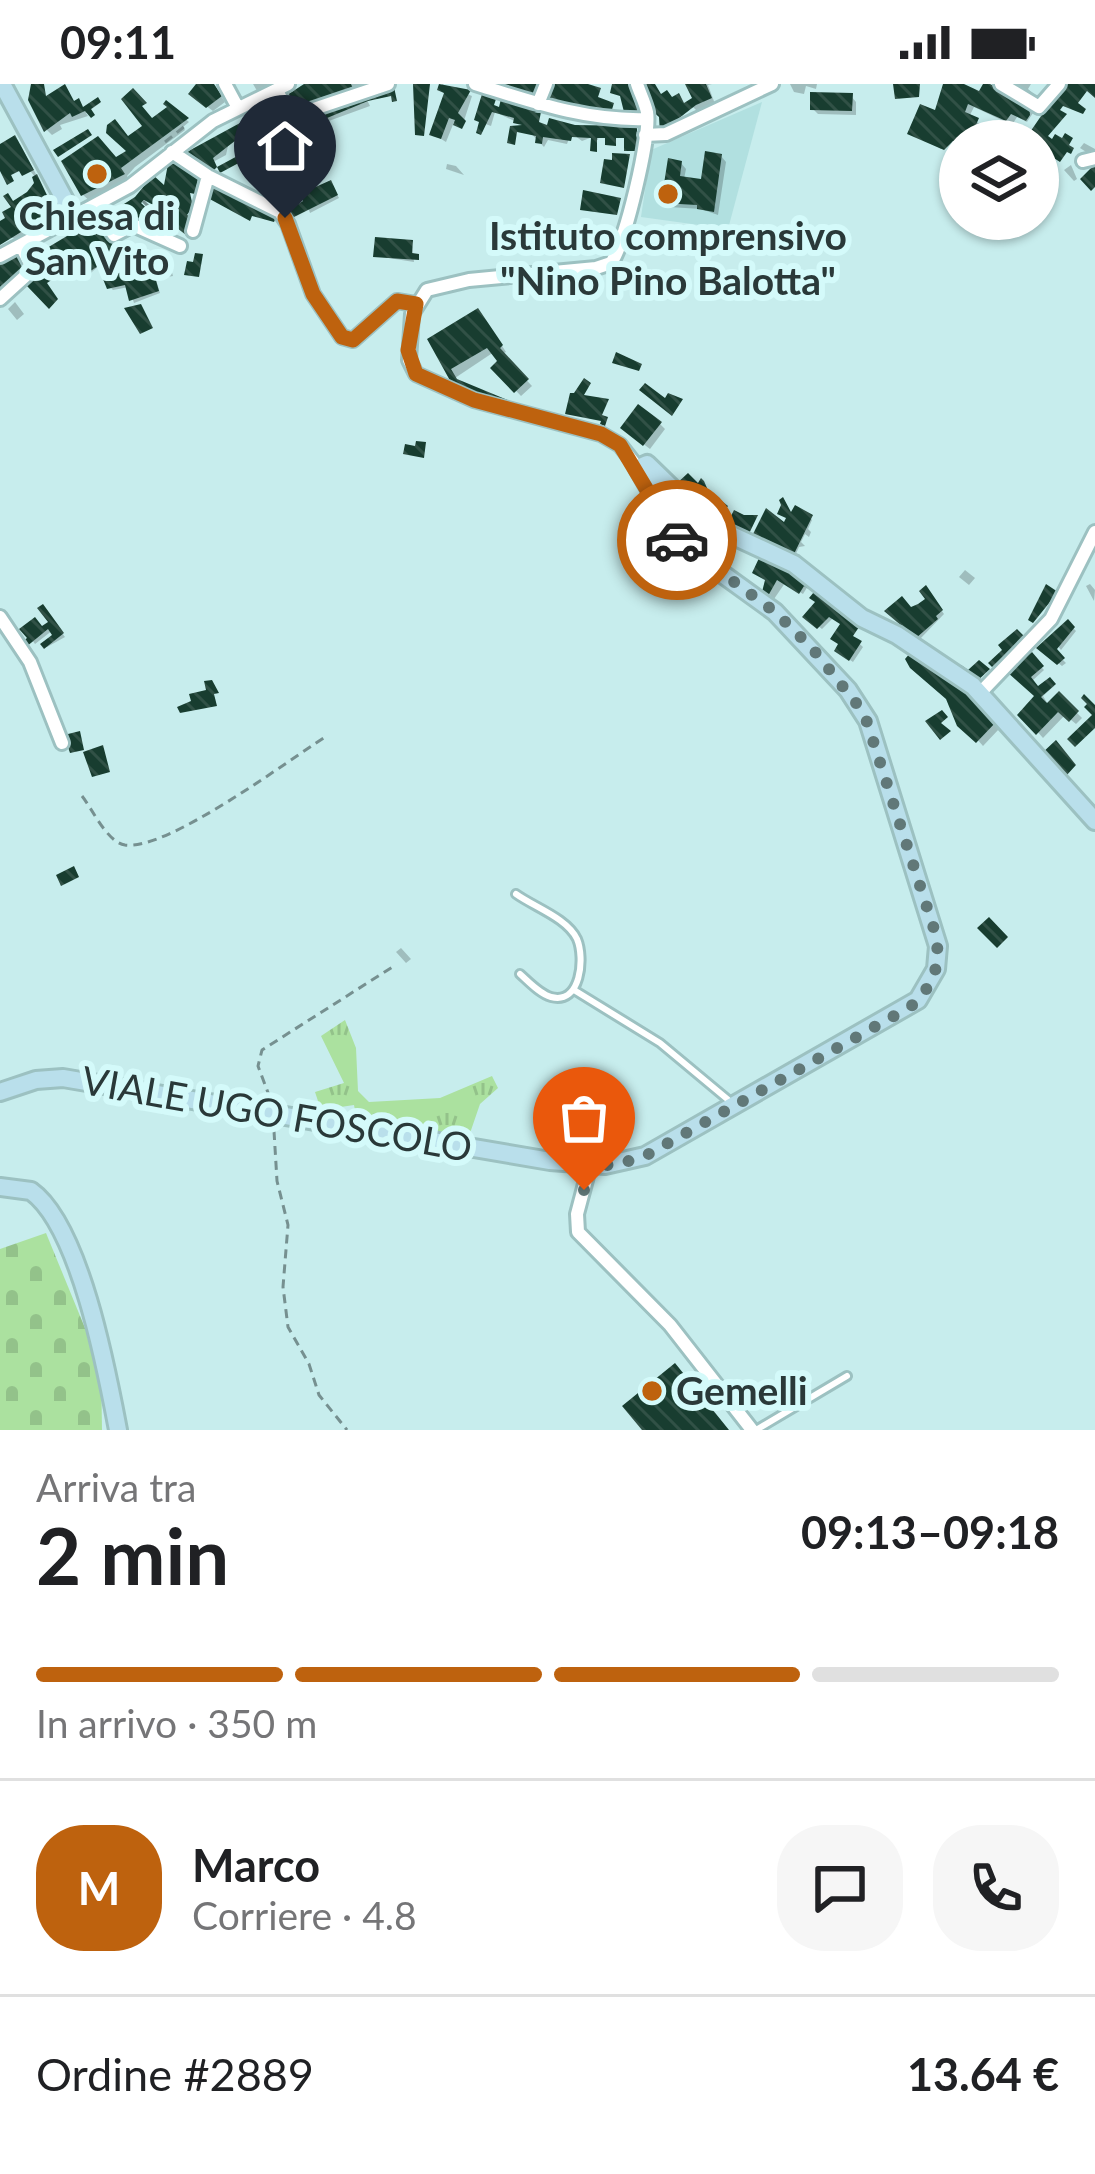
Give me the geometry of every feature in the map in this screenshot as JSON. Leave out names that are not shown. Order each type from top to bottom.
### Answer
[{"type":"street","points":[[2,84],[74,218]]},
{"type":"street","points":[[290,117],[388,84]]},
{"type":"street","points":[[475,84],[589,117],[647,119]]},
{"type":"street","points":[[538,104],[547,84]]},
{"type":"street","points":[[172,152],[285,218],[313,294],[346,340],[353,340],[397,301],[416,304],[427,290],[448,283],[611,263],[620,248],[645,135],[647,119],[637,84]]},
{"type":"street","points":[[645,135],[666,134],[772,84]]},
{"type":"street","points":[[1000,84],[1039,107],[1059,84]]},
{"type":"street","points":[[231,87],[238,107]]},
{"type":"street","points":[[0,256],[130,186],[238,107],[282,87],[300,138]]},
{"type":"street","points":[[193,231],[208,176]]},
{"type":"street","points":[[93,207],[113,235],[133,225],[180,247]]},
{"type":"street","points":[[0,299],[33,269],[21,246]]},
{"type":"street","name":"VIALE UGO FOSCOLO","points":[[0,1092],[36,1080],[63,1078],[590,1165],[634,1160],[910,1007],[933,979],[938,946],[864,713],[812,648],[775,612],[681,544],[620,445],[601,434],[474,400],[416,374],[408,350],[416,304]]},
{"type":"street","points":[[638,468],[647,464],[710,525],[794,564],[862,618],[897,635],[981,692],[1095,821]]},
{"type":"street","points":[[981,692],[1051,619],[1095,532]]},
{"type":"street","points":[[0,617],[30,662],[62,743]]},
{"type":"street","points":[[590,1165],[577,1214],[578,1232],[670,1325],[754,1430]]},
{"type":"street","points":[[0,1187],[31,1191],[53,1217],[98,1325],[118,1430]]},
{"type":"lane","points":[[516,894],[563,922],[576,936],[579,977],[574,990],[554,998],[520,974]]},
{"type":"lane","points":[[574,990],[660,1043],[735,1105]]},
{"type":"lane","points":[[754,1430],[847,1376]]},
{"type":"path","points":[[142,201],[156,214]]},
{"type":"path","points":[[82,796],[118,843],[129,845],[183,830],[325,737]]},
{"type":"path","points":[[347,1430],[319,1395],[309,1364],[288,1327],[283,1287],[288,1225],[277,1180],[268,1088],[258,1066],[262,1050],[394,966]]},
{"type":"shaded area","points":[[762,102],[728,229],[641,217],[651,150]]},
{"type":"green space","points":[[345,1020],[356,1048],[358,1091],[369,1102],[440,1098],[492,1076],[498,1088],[480,1104],[468,1139],[357,1121],[354,1105],[321,1110],[315,1092],[344,1083],[321,1036]]},
{"type":"green space","points":[[46,1233],[101,1367],[102,1430],[0,1430],[0,1249]]},
{"type":"building","points":[[31,84],[44,84],[46,96],[65,84],[83,107],[98,97],[101,102],[91,109],[95,115],[91,118],[85,111],[72,117],[70,113],[44,132],[28,100]]},
{"type":"building","points":[[196,84],[214,84],[222,96],[206,108],[188,94]]},
{"type":"building","points":[[304,84],[351,84],[354,91],[296,111],[284,97]]},
{"type":"building","points":[[413,84],[430,84],[424,136],[415,135]]},
{"type":"building","points":[[439,84],[471,90],[458,113],[466,121],[462,129],[449,118],[441,139],[429,135],[444,93],[437,90]]},
{"type":"building","points":[[497,84],[544,84],[539,96]]},
{"type":"building","points":[[549,84],[601,88],[598,97],[614,103],[610,116],[543,98]]},
{"type":"building","points":[[612,84],[633,84],[632,94],[642,114],[625,116],[620,96],[610,93]]},
{"type":"building","points":[[643,84],[655,84],[661,94],[667,90],[672,97],[679,93],[684,103],[692,98],[685,84],[706,84],[712,98],[660,133],[659,117],[651,110]]},
{"type":"building","points":[[893,84],[920,84],[919,97],[895,99]]},
{"type":"building","points":[[943,84],[964,84],[979,91],[983,84],[990,84],[1029,105],[1030,115],[1024,120],[1011,114],[1004,120],[968,104],[965,112],[978,120],[939,120],[939,148],[907,134],[920,104],[935,110]]},
{"type":"building","points":[[1063,84],[1095,84],[1095,98],[1087,91],[1078,103],[1086,109],[1083,114],[1063,106],[1060,110],[1067,114],[1059,123],[1038,120]]},
{"type":"building","points":[[394,87],[397,101],[392,102],[391,96],[368,101],[315,123],[322,137],[311,143],[316,154],[304,160],[297,144],[309,139],[297,119]]},
{"type":"building","points":[[133,88],[147,103],[142,106],[152,118],[167,107],[166,100],[189,118],[121,168],[125,174],[81,196],[61,161],[98,136],[116,157],[126,151],[106,133],[115,119],[128,136],[142,126],[121,99]]},
{"type":"building","points":[[810,92],[853,93],[852,111],[810,110]]},
{"type":"building","points":[[482,94],[496,99],[494,105],[499,107],[501,99],[541,112],[539,122],[547,125],[549,118],[575,125],[637,126],[637,151],[624,151],[624,138],[616,138],[616,146],[597,138],[597,152],[590,151],[591,138],[543,137],[542,144],[535,143],[536,136],[517,132],[515,145],[507,143],[510,126],[522,125],[492,112],[481,135],[476,133],[479,122],[474,120]]},
{"type":"building","points":[[279,102],[292,133],[280,140],[273,124],[264,128],[273,138],[254,139],[257,148],[246,153],[248,158],[220,173],[217,167],[213,171],[183,154],[260,112],[265,122],[271,119],[269,107]],"holes":[[[236,140],[243,153],[217,167],[213,158]]]},
{"type":"building","points":[[88,129],[92,135],[58,157],[53,150]]},
{"type":"building","points":[[1065,133],[1073,138],[1069,145],[1074,148],[1060,162],[1059,136]]},
{"type":"building","points":[[15,135],[34,170],[11,175],[14,181],[7,185],[0,171],[0,144]]},
{"type":"building","points":[[705,151],[722,154],[714,212],[697,209],[697,205],[661,203],[668,158],[682,161],[680,176],[701,179]]},
{"type":"building","points":[[612,153],[630,154],[624,188],[600,183],[604,159],[612,160]]},
{"type":"building","points":[[175,161],[199,174],[187,215],[195,219],[186,235],[158,213],[170,207],[163,201],[157,207],[144,200],[141,203],[153,214],[142,225],[133,216],[116,228],[105,216],[135,197],[153,175],[164,185],[168,164]]},
{"type":"building","points":[[1095,164],[1095,187],[1091,191],[1080,179]]},
{"type":"building","points":[[37,174],[52,206],[34,224],[0,245],[2,212],[11,207],[3,196],[8,193],[13,201],[27,192]]},
{"type":"building","points":[[331,180],[338,195],[292,218],[289,210],[303,201],[300,194]]},
{"type":"building","points":[[211,183],[277,215],[274,222],[252,216],[250,221],[206,197]]},
{"type":"building","points":[[267,188],[291,189],[292,195],[265,199]]},
{"type":"building","points":[[583,190],[621,198],[617,215],[580,210]]},
{"type":"building","points":[[97,218],[124,261],[115,266],[107,254],[98,260],[100,265],[79,278],[73,269],[50,281],[58,299],[49,309],[27,286],[40,272],[32,257]]},
{"type":"building","points":[[375,237],[413,240],[412,253],[419,254],[419,260],[373,257]]},
{"type":"building","points":[[20,253],[29,267],[0,293],[0,264]]},
{"type":"building","points":[[195,253],[203,254],[199,277],[184,275],[187,261],[193,262]]},
{"type":"building","points":[[170,259],[172,273],[155,277],[159,291],[129,301],[125,285],[107,289],[103,279],[144,270]]},
{"type":"building","points":[[141,304],[153,328],[140,334],[124,308]]},
{"type":"building","points":[[478,308],[503,345],[500,348],[529,379],[514,393],[490,368],[497,361],[487,348],[451,369],[457,379],[510,401],[453,386],[427,339]]},
{"type":"building","points":[[616,352],[642,364],[639,371],[612,363]]},
{"type":"building","points":[[584,378],[591,383],[584,395],[609,399],[602,415],[608,417],[605,426],[601,421],[565,414],[570,393]]},
{"type":"building","points":[[645,383],[665,398],[668,393],[683,399],[672,416],[639,390]]},
{"type":"building","points":[[638,404],[662,422],[643,446],[620,428]]},
{"type":"building","points":[[416,441],[426,442],[424,458],[403,454],[405,444],[415,446]]},
{"type":"building","points":[[688,473],[698,483],[701,478],[707,488],[703,493],[694,486],[688,493],[700,500],[695,507],[675,485]]},
{"type":"building","points":[[783,497],[791,512],[795,505],[813,515],[793,556],[752,536],[766,508],[784,522],[786,518],[777,514]]},
{"type":"building","points":[[718,498],[731,516],[734,510],[758,515],[745,542],[700,510],[706,499],[713,505]]},
{"type":"building","points":[[672,504],[706,532],[696,544],[667,510]]},
{"type":"building","points":[[760,556],[788,569],[857,620],[854,624],[859,627],[853,636],[862,641],[849,661],[834,651],[838,644],[830,639],[840,624],[829,617],[817,629],[802,617],[815,602],[809,598],[814,592],[804,586],[799,594],[777,580],[768,596],[762,592],[765,580],[752,573]]},
{"type":"building","points":[[1046,584],[1058,592],[1033,623],[1028,620]]},
{"type":"building","points":[[926,585],[943,610],[916,638],[884,611],[902,596],[911,607],[918,604],[925,599],[919,591]]},
{"type":"building","points":[[43,604],[64,633],[44,649],[40,644],[52,635],[48,629],[26,647],[22,642],[27,638],[19,629],[35,617],[42,626],[48,622],[37,608]]},
{"type":"building","points":[[1068,619],[1075,627],[1057,649],[1065,658],[1057,665],[1036,648]]},
{"type":"building","points":[[1017,629],[1024,636],[992,667],[988,663],[1002,650],[998,645]]},
{"type":"building","points":[[911,652],[981,699],[977,704],[996,722],[976,743],[957,726],[946,699],[910,668],[905,659]]},
{"type":"building","points":[[1032,652],[1044,666],[1031,677],[1038,686],[1050,677],[1056,684],[1041,697],[1047,703],[1059,691],[1079,711],[1069,722],[1058,712],[1036,735],[1017,715],[1034,696],[1007,672]]},
{"type":"building","points":[[979,660],[990,669],[975,683],[956,672],[961,665],[968,670]]},
{"type":"building","points":[[212,680],[219,693],[214,694],[217,706],[180,713],[177,707],[191,701],[189,694],[206,690],[204,681]]},
{"type":"building","points":[[1084,694],[1095,705],[1095,728],[1075,747],[1067,739],[1092,715],[1084,707]]},
{"type":"building","points":[[942,710],[948,717],[941,723],[951,731],[940,740],[925,721]]},
{"type":"building","points":[[80,731],[84,750],[70,753],[64,735]]},
{"type":"building","points":[[1056,740],[1076,765],[1066,776],[1041,754]]},
{"type":"building","points":[[103,745],[110,772],[92,777],[83,752]]},
{"type":"building","points":[[74,866],[79,877],[61,886],[56,875]]},
{"type":"building","points":[[989,917],[1008,937],[997,948],[977,928]]},
{"type":"building","points":[[675,1363],[729,1430],[642,1430],[622,1406]]},
{"type":"way so far","points":[[584,1190],[590,1165],[616,1165],[645,1156],[910,1007],[927,990],[938,962],[935,932],[864,713],[812,648],[775,612],[677,540]]},
{"type":"place","name":"Chiesa di San Vito","points":[[97,174]]},
{"type":"place","name":"Istituto comprensivo \"Nino Pino Balotta\"","points":[[668,194]]},
{"type":"place","name":"Gemelli","points":[[652,1391]]},
{"type":"route","points":[[285,218],[313,294],[342,337],[353,340],[397,301],[416,304],[408,350],[416,374],[474,400],[601,434],[620,445],[638,468],[677,540]]}]
